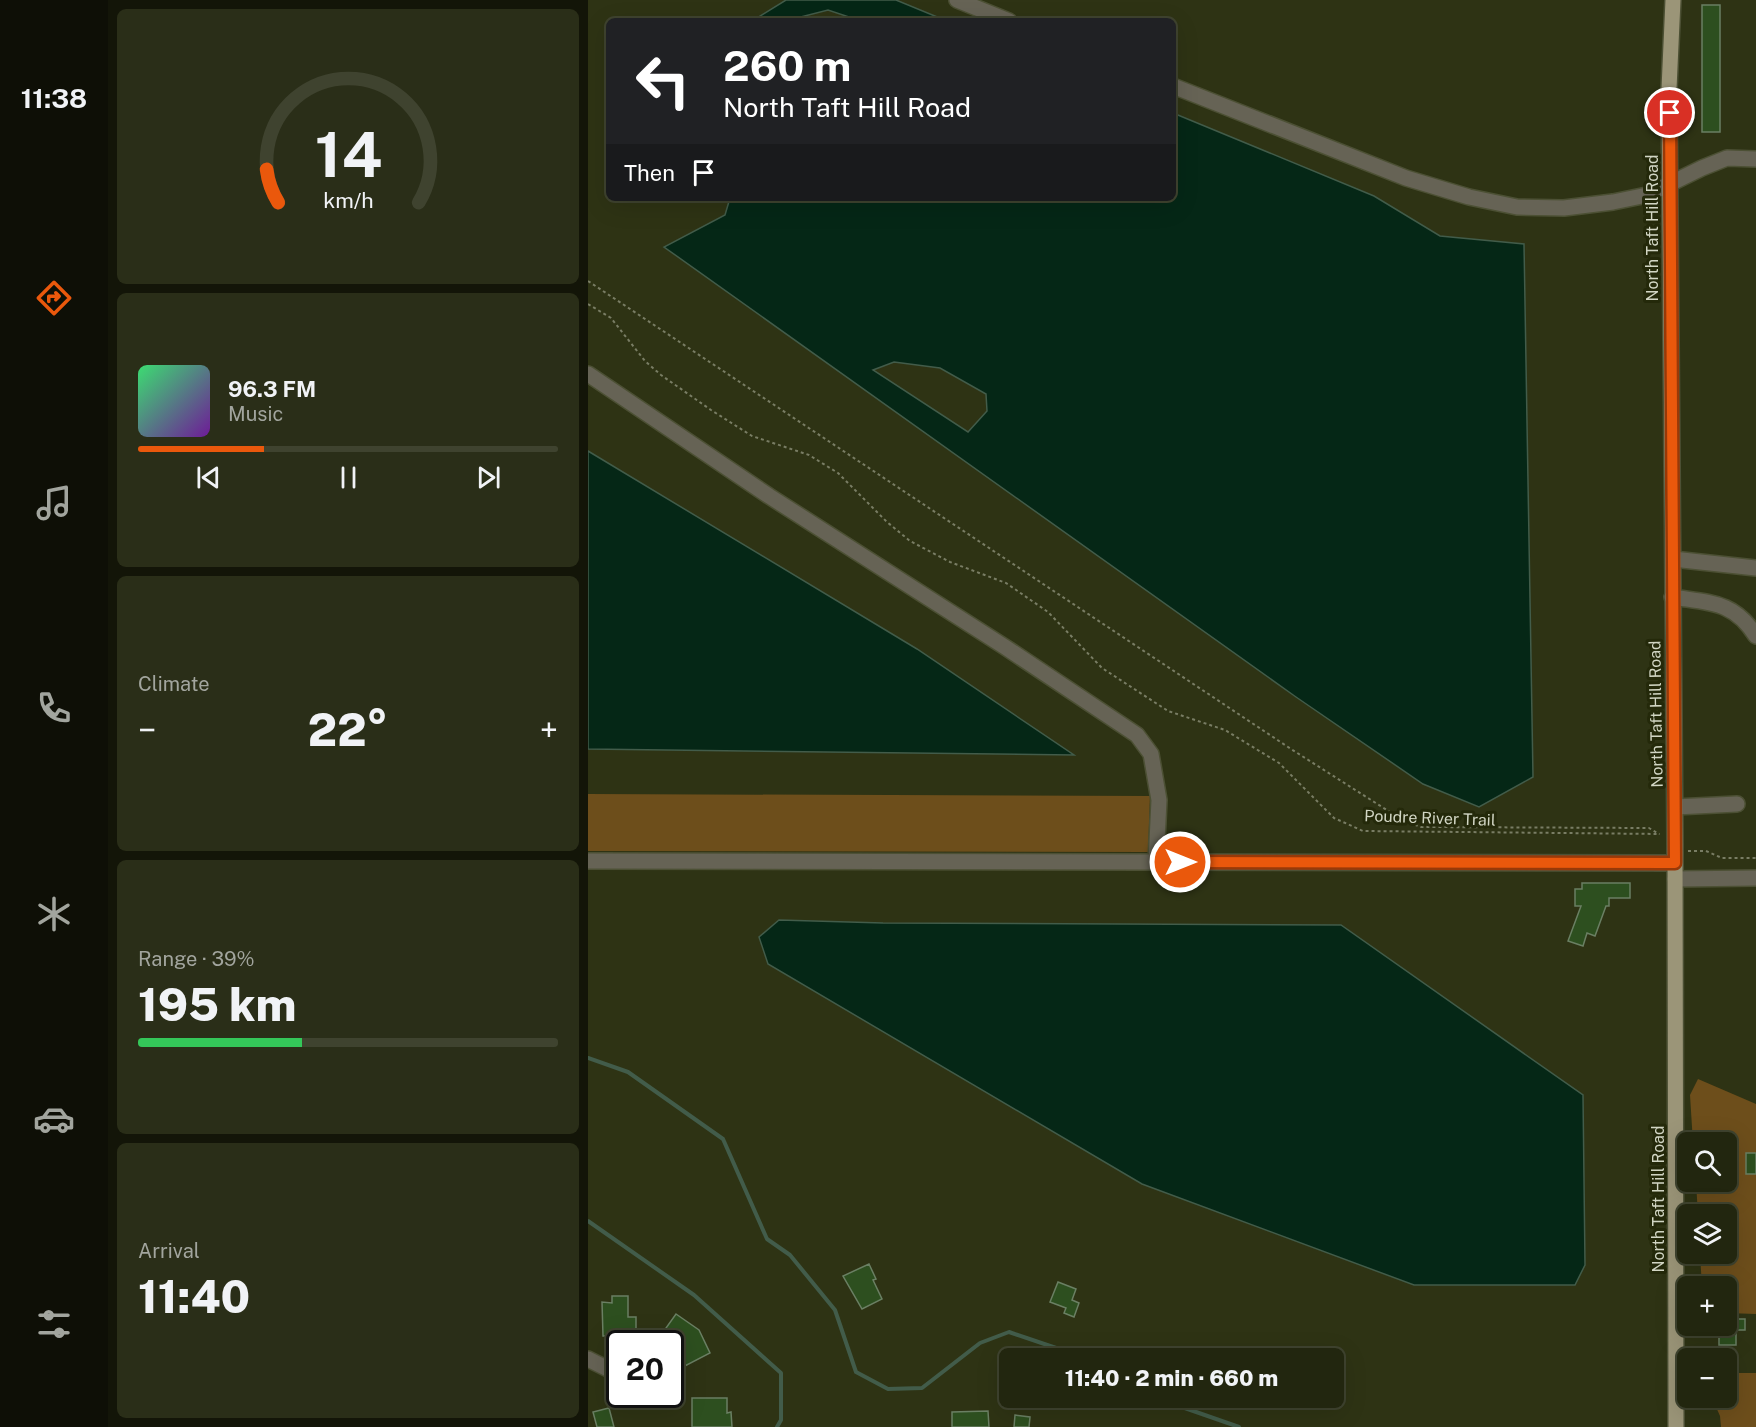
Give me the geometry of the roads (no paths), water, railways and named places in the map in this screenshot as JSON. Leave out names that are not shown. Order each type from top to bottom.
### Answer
[{"type":"main road","name":"North Taft Hill Road","points":[[1673,0],[1669,89],[1675,807],[1676,1427]]},
{"type":"street","points":[[957,0],[1002,18]]},
{"type":"street","points":[[1176,87],[1406,178],[1469,197],[1517,207],[1564,208],[1613,202],[1647,195],[1727,158],[1756,159]]},
{"type":"street","points":[[588,374],[769,496],[1137,735],[1151,754],[1159,800],[1156,862]]},
{"type":"street","points":[[1673,559],[1756,568]]},
{"type":"street","points":[[1672,597],[1722,605],[1747,622],[1756,636]]},
{"type":"street","points":[[1675,807],[1737,804]]},
{"type":"street","points":[[588,861],[1156,862],[1675,871],[1756,878]]},
{"type":"street","points":[[588,1359],[606,1368]]},
{"type":"waterway","points":[[588,1058],[628,1072],[723,1139],[767,1239],[790,1255],[835,1310],[856,1372],[888,1389],[922,1388],[980,1343],[1009,1332],[1056,1348]]},
{"type":"waterway","points":[[588,1221],[694,1295],[781,1373],[781,1420],[777,1427]]},
{"type":"waterway","points":[[1185,1408],[1239,1427]]}]
